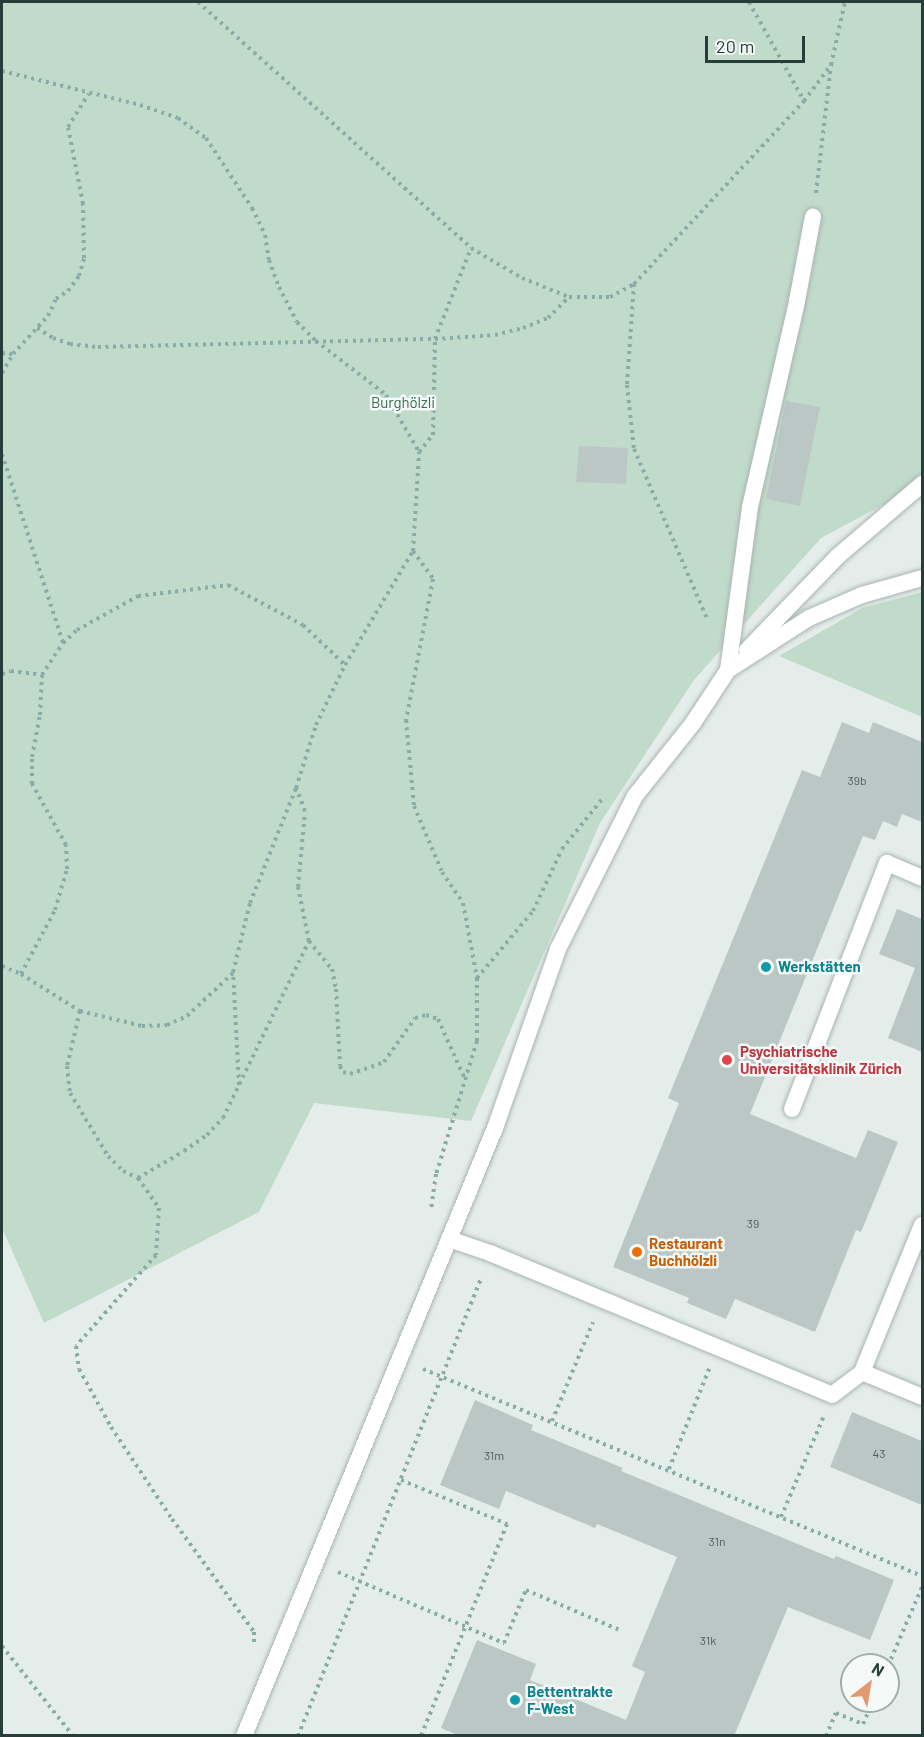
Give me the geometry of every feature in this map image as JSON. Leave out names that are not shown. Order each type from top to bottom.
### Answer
[{"type":"lane","points":[[728,670],[750,507],[797,302],[813,216]]},
{"type":"lane","points":[[244,1736],[264,1682],[495,1128],[558,949],[635,796],[693,723],[728,670],[838,556],[922,484]]},
{"type":"lane","points":[[728,670],[809,618],[862,595],[922,578]]},
{"type":"lane","points":[[792,1109],[887,863],[922,878]]},
{"type":"lane","points":[[449,1239],[490,1253],[832,1395],[862,1372],[922,1225]]},
{"type":"lane","points":[[862,1372],[922,1397]]},
{"type":"path","points":[[198,2],[471,248],[522,278],[569,297],[610,297],[634,284],[804,101],[831,65]]},
{"type":"path","points":[[749,2],[804,101]]},
{"type":"path","points":[[813,216],[831,65],[845,2]]},
{"type":"path","points":[[2,71],[140,105],[178,118],[206,138],[252,208],[265,235],[269,260],[279,286],[297,322],[316,341],[386,395],[419,452],[413,551],[345,665],[316,725],[296,788],[250,903],[233,972],[239,1088]]},
{"type":"path","points":[[2,373],[13,354],[37,328],[56,299],[68,291],[79,276],[84,258],[83,204],[68,127],[89,94]]},
{"type":"path","points":[[419,452],[433,435],[435,339],[471,248]]},
{"type":"path","points":[[634,284],[627,385],[634,449],[711,629]]},
{"type":"path","points":[[37,328],[53,338],[70,344],[98,347],[435,339],[495,335],[523,328],[548,318],[569,297]]},
{"type":"path","points":[[2,353],[13,354]]},
{"type":"path","points":[[2,454],[63,643]]},
{"type":"path","points":[[413,551],[433,579],[406,720],[414,806],[442,872],[464,903],[477,988],[477,1041],[436,1174],[431,1214],[449,1239]]},
{"type":"path","points":[[21,975],[55,910],[67,869],[66,846],[32,784],[32,758],[40,716],[42,675],[63,643],[76,630],[138,596],[228,585],[303,625],[345,665]]},
{"type":"path","points":[[2,674],[11,671],[42,675]]},
{"type":"path","points":[[296,788],[305,811],[298,887],[309,942],[332,969],[336,989],[340,1066],[343,1072],[350,1074],[384,1062],[415,1018],[426,1015],[438,1020],[465,1078]]},
{"type":"path","points":[[138,1178],[207,1135],[223,1118],[309,942]]},
{"type":"path","points":[[2,966],[80,1011],[141,1026],[167,1025],[187,1016],[233,972]]},
{"type":"path","points":[[80,1011],[66,1066],[70,1093],[108,1156],[123,1171],[138,1178],[159,1208],[156,1255],[76,1346],[79,1369],[111,1426],[172,1519],[254,1632],[255,1666],[264,1682]]},
{"type":"path","points":[[298,1736],[359,1580],[444,1377],[490,1253]]},
{"type":"path","points":[[552,1421],[602,1299]]},
{"type":"path","points":[[669,1469],[718,1348]]},
{"type":"path","points":[[398,1359],[669,1469],[922,1576]]},
{"type":"path","points":[[781,1516],[832,1395]]},
{"type":"path","points":[[401,1480],[507,1524],[422,1736]]},
{"type":"path","points":[[315,1562],[504,1643],[526,1590],[622,1631]]},
{"type":"path","points":[[894,1653],[922,1587]]},
{"type":"path","points":[[2,1646],[73,1736]]},
{"type":"path","points":[[826,1736],[836,1713],[863,1724],[868,1713]]},
{"type":"green space","name":"Burghölzli","points":[[2,2],[922,2],[922,484],[821,538],[694,680],[600,823],[471,1121],[314,1103],[259,1212],[44,1323],[2,1228]]},
{"type":"green space","points":[[922,592],[922,717],[779,656],[862,608]]},
{"type":"building","points":[[786,401],[820,407],[800,506],[766,499]]},
{"type":"building","points":[[579,446],[628,448],[626,484],[576,482]]},
{"type":"building","points":[[842,722],[869,733],[873,722],[922,742],[922,822],[902,814],[897,827],[883,821],[875,840],[863,836],[750,1114],[856,1158],[868,1130],[898,1142],[861,1232],[856,1230],[815,1332],[735,1299],[726,1319],[687,1303],[689,1298],[613,1267],[679,1103],[668,1098],[802,770],[820,777]]},
{"type":"building","points":[[897,909],[922,919],[922,1052],[888,1038],[915,968],[879,954]]},
{"type":"building","points":[[475,1400],[533,1425],[531,1430],[623,1468],[621,1471],[834,1559],[836,1556],[894,1580],[870,1640],[788,1607],[734,1736],[460,1736],[441,1728],[477,1640],[536,1664],[530,1680],[626,1720],[645,1672],[632,1666],[677,1557],[597,1524],[595,1528],[506,1491],[499,1509],[440,1485]]},
{"type":"building","points":[[852,1412],[922,1441],[922,1505],[830,1467]]},
{"type":"place","name":"Werkstätten","points":[[766,967]]},
{"type":"place","name":"Psychiatrische Universitätsklinik Zürich","points":[[727,1060]]},
{"type":"place","name":"Restaurant Buchhölzli","points":[[637,1252]]},
{"type":"place","name":"Bettentrakte F-West","points":[[515,1700]]}]
